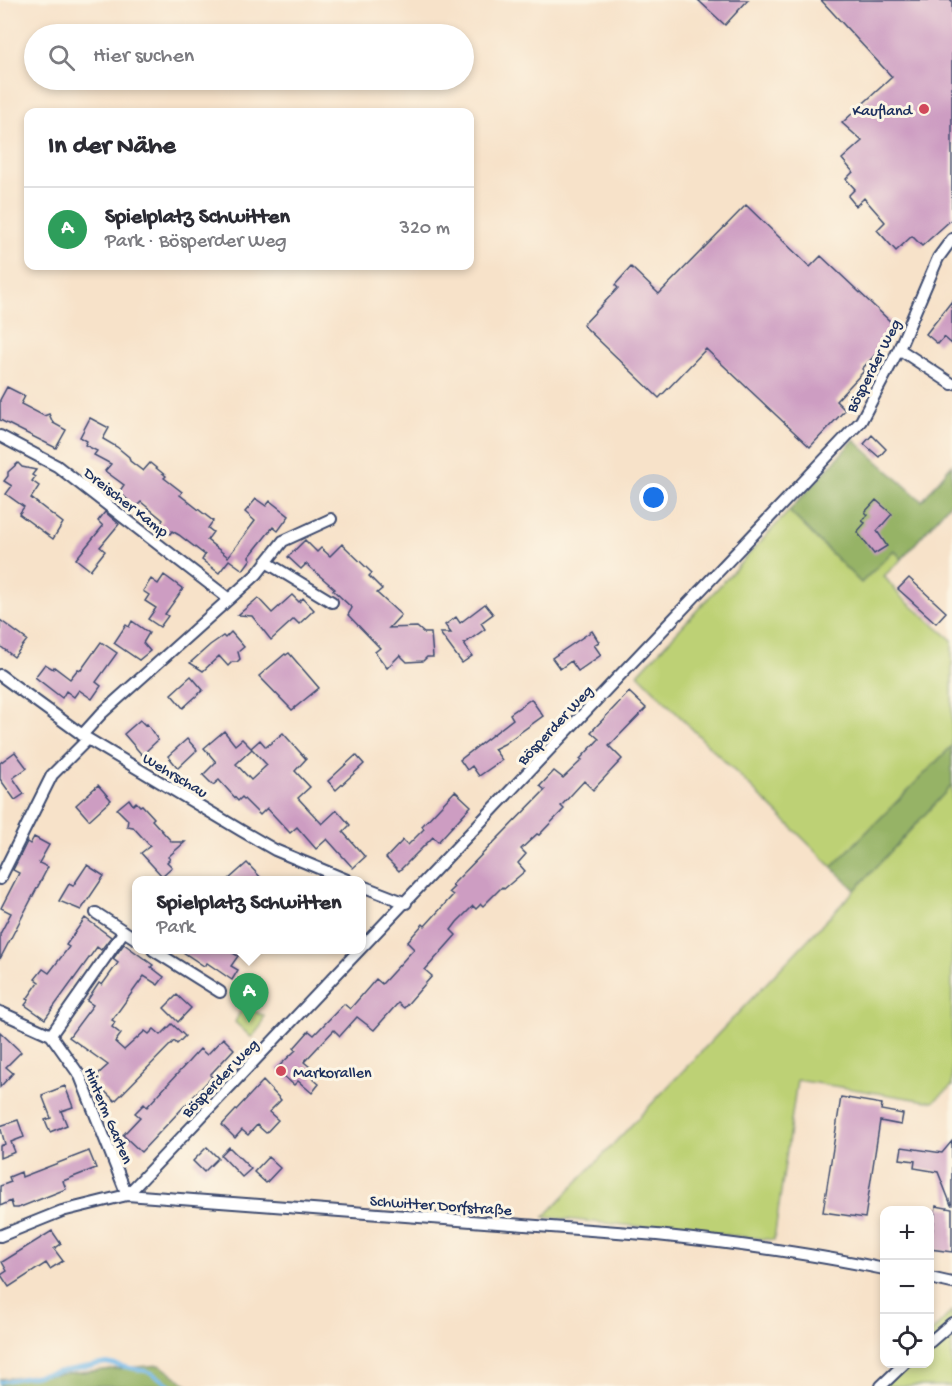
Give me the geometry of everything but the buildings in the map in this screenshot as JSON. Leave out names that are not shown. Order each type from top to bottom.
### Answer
[{"type":"street","name":"Bösperder Weg","points":[[366,945],[861,421],[899,349],[938,258],[952,239]]},
{"type":"street","points":[[899,349],[952,384]]},
{"type":"street","name":"Dreischer Kamp","points":[[0,436],[57,466],[229,599]]},
{"type":"street","points":[[0,879],[52,775],[85,737],[102,713],[257,574],[283,541],[331,519]]},
{"type":"street","points":[[266,562],[332,602]]},
{"type":"street","name":"Wehrschau","points":[[0,675],[85,737],[275,850],[337,876]]},
{"type":"street","points":[[366,888],[406,903]]},
{"type":"street","points":[[96,913],[132,936]]},
{"type":"street","points":[[2,1016],[51,1035],[124,931]]},
{"type":"street","points":[[159,954],[220,992]]},
{"type":"street","name":"Bösperder Weg","points":[[127,1195],[357,954]]},
{"type":"street","name":"Hinterm Garten","points":[[51,1035],[80,1076],[127,1195]]},
{"type":"street","name":"Schwitter Dorfstraße","points":[[0,1236],[62,1211],[127,1195],[657,1235],[837,1258],[880,1268]]},
{"type":"street","points":[[934,1279],[952,1283]]},
{"type":"street","points":[[934,1339],[952,1323]]},
{"type":"street","points":[[881,1386],[900,1368]]},
{"type":"green space","points":[[854,440],[922,501],[952,464],[952,501],[902,559],[894,550],[861,583],[789,511]]},
{"type":"green space","points":[[789,511],[861,583],[894,550],[902,559],[884,576],[900,596],[952,640],[952,746],[832,867],[638,674]]},
{"type":"green space","points":[[952,746],[952,785],[855,890],[832,867]]},
{"type":"green space","points":[[952,785],[952,1086],[933,1102],[797,1080],[774,1240],[544,1217],[855,890]]},
{"type":"green space","points":[[242,1008],[264,1016],[261,1026],[251,1037],[235,1022]]},
{"type":"green space","points":[[952,1311],[952,1386],[878,1386],[896,1368],[934,1368],[934,1330]]},
{"type":"green space","points":[[160,1365],[189,1386],[0,1386],[0,1379]]},
{"type":"waterway","points":[[0,1382],[106,1363],[150,1372],[172,1386]]},
{"type":"place","name":"Kaufland","points":[[924,109]]},
{"type":"place","name":"Spielplatz Schwitten","points":[[249,1023]]},
{"type":"place","name":"Markorallen","points":[[281,1071]]}]
